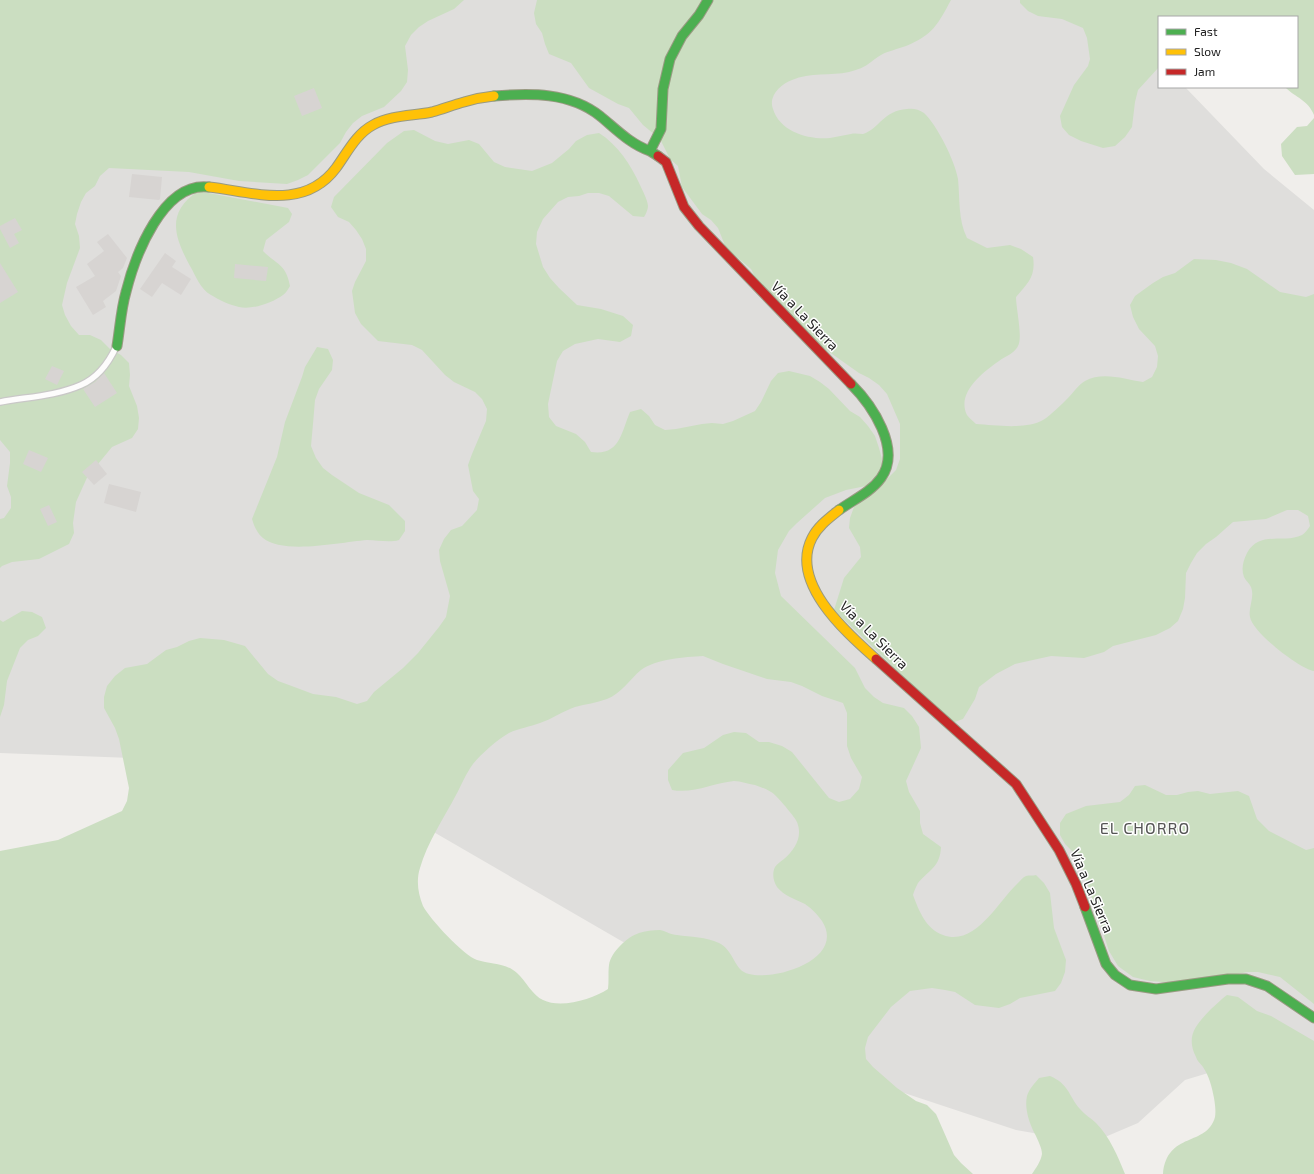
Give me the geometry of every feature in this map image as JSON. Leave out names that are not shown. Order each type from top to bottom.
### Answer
[{"type":"street","points":[[650,151],[661,129],[663,89],[670,60],[682,36],[708,0]]},
{"type":"street","name":"Vía a La Sierra","points":[[117,346],[126,291],[145,237],[167,204],[185,191],[202,186],[270,196],[308,191],[317,187],[330,176],[362,132],[378,122],[387,119],[435,112],[466,101],[494,96],[547,95],[569,99],[593,110],[632,143],[641,149],[650,151],[666,162],[684,206],[700,226],[862,395],[878,419],[887,444],[888,458],[885,473],[879,482],[835,512],[815,532],[810,543],[807,559],[812,587],[834,619],[853,638],[1016,784],[1062,857],[1076,884],[1106,964],[1115,975],[1130,985],[1156,989],[1228,979],[1246,979],[1268,986],[1314,1018]]},
{"type":"lane","points":[[0,402],[52,394],[82,385],[102,369],[117,346]]},
{"type":"shaded area","points":[[0,0],[1126,0],[1158,54],[1158,88],[1186,88],[1264,169],[1314,210],[1314,1091],[1228,1067],[1185,1080],[1138,1123],[1091,1143],[1016,1130],[856,1077],[318,765],[0,753]]},
{"type":"green space","points":[[0,0],[464,0],[454,9],[428,21],[411,35],[405,46],[408,70],[407,82],[401,91],[384,107],[362,116],[353,123],[340,143],[308,175],[287,184],[239,181],[189,172],[109,168],[100,176],[95,186],[86,193],[81,202],[75,224],[79,236],[80,248],[67,283],[62,305],[71,326],[79,335],[90,335],[101,340],[110,349],[121,355],[129,363],[129,386],[137,406],[139,418],[138,429],[132,438],[112,447],[90,471],[76,502],[73,523],[74,533],[69,544],[39,559],[12,562],[0,568],[0,519],[4,518],[11,508],[11,497],[7,486],[10,452],[0,440]]},
{"type":"green space","points":[[537,0],[951,0],[934,28],[923,38],[884,54],[861,68],[849,72],[813,75],[792,80],[784,84],[776,91],[772,104],[777,117],[782,124],[796,133],[813,138],[830,138],[852,134],[863,134],[869,132],[887,116],[899,110],[913,109],[924,113],[940,134],[956,171],[962,224],[967,238],[987,248],[1010,245],[1021,249],[1033,257],[1034,264],[1030,279],[1016,297],[1020,330],[1018,346],[1012,353],[1001,359],[979,377],[968,391],[965,399],[967,415],[976,424],[1019,426],[1036,423],[1049,416],[1081,384],[1092,378],[1106,376],[1143,382],[1152,377],[1157,367],[1158,356],[1155,346],[1139,329],[1133,317],[1130,305],[1135,296],[1153,283],[1163,277],[1175,273],[1194,259],[1216,260],[1231,263],[1247,269],[1280,292],[1306,297],[1314,294],[1314,671],[1298,664],[1267,640],[1253,624],[1250,617],[1252,591],[1244,577],[1243,571],[1247,553],[1252,546],[1258,542],[1302,535],[1310,526],[1308,516],[1298,510],[1287,510],[1266,519],[1233,522],[1197,553],[1186,573],[1183,609],[1178,621],[1170,628],[1156,635],[1113,646],[1104,652],[1084,658],[1051,656],[1015,664],[996,674],[979,687],[975,699],[963,719],[952,723],[834,610],[844,578],[861,557],[860,547],[849,528],[850,518],[854,507],[896,470],[900,459],[900,424],[887,394],[879,385],[818,344],[761,289],[751,269],[726,248],[718,228],[711,220],[702,214],[682,187],[678,166],[670,159],[660,139],[643,125],[629,108],[618,104],[589,88],[571,63],[549,54],[542,33],[536,24],[534,13]]},
{"type":"green space","points":[[1020,0],[1314,0],[1314,115],[1305,102],[1286,88],[1298,88],[1298,16],[1158,16],[1158,68],[1138,90],[1132,127],[1125,137],[1115,146],[1103,148],[1081,141],[1069,135],[1062,127],[1060,116],[1074,85],[1088,66],[1090,59],[1087,38],[1083,28],[1062,19],[1038,16],[1028,11],[1020,3]]},
{"type":"green space","points":[[1314,118],[1314,174],[1295,175],[1282,156],[1281,144],[1297,127],[1307,126]]},
{"type":"green space","points":[[414,130],[435,141],[448,144],[469,140],[479,144],[494,162],[505,167],[532,171],[552,163],[576,141],[587,135],[599,133],[618,149],[632,170],[645,195],[648,206],[644,217],[633,216],[609,196],[599,193],[588,193],[568,197],[558,202],[543,219],[537,232],[536,244],[543,267],[559,288],[577,305],[601,309],[623,316],[633,325],[631,336],[620,342],[598,339],[575,344],[563,351],[557,361],[548,404],[549,417],[556,426],[576,434],[585,442],[591,452],[601,452],[614,447],[621,435],[630,412],[641,409],[649,416],[655,425],[665,430],[702,424],[723,424],[733,421],[755,411],[771,381],[778,373],[789,371],[810,376],[820,382],[829,389],[850,411],[860,417],[875,436],[882,459],[881,470],[866,486],[846,490],[825,498],[789,531],[778,550],[775,573],[781,596],[855,668],[865,688],[874,697],[883,703],[904,708],[912,716],[919,727],[921,748],[906,781],[909,792],[920,811],[920,823],[923,834],[941,847],[939,859],[934,867],[918,883],[914,890],[913,895],[924,919],[932,928],[943,935],[955,937],[965,935],[985,921],[1023,878],[1036,875],[1044,883],[1050,893],[1054,928],[1066,960],[1065,972],[1061,983],[1055,991],[1020,998],[999,1008],[975,1005],[955,992],[945,990],[932,988],[910,991],[891,1007],[868,1037],[865,1048],[866,1059],[897,1088],[916,1101],[927,1105],[936,1114],[954,1155],[973,1174],[0,1174],[0,851],[58,840],[122,811],[127,801],[129,788],[119,739],[104,708],[104,697],[107,686],[115,676],[125,668],[147,664],[166,650],[177,647],[189,641],[200,638],[224,640],[245,646],[268,674],[278,681],[313,694],[336,697],[357,704],[367,701],[374,692],[403,668],[418,653],[446,617],[450,596],[440,561],[439,550],[444,539],[451,530],[462,526],[477,510],[479,499],[473,491],[468,465],[486,421],[487,409],[482,399],[475,392],[454,382],[445,375],[422,350],[412,345],[378,341],[361,324],[355,313],[352,291],[366,261],[366,249],[356,230],[349,222],[338,217],[331,207],[334,197],[387,143],[404,131]],"holes":[[[703,656],[767,679],[791,682],[802,686],[822,696],[843,703],[847,713],[847,746],[851,758],[862,777],[859,789],[850,799],[839,802],[829,798],[792,752],[782,746],[769,742],[759,742],[746,733],[734,732],[723,735],[704,748],[683,753],[668,770],[668,780],[672,790],[688,791],[726,782],[739,781],[755,785],[771,792],[791,813],[799,827],[797,842],[792,851],[775,867],[773,872],[774,880],[780,890],[786,895],[805,904],[822,921],[827,934],[825,946],[817,956],[805,964],[775,974],[749,974],[740,969],[728,950],[719,943],[704,938],[673,934],[660,930],[646,931],[634,935],[616,950],[610,960],[608,989],[602,993],[577,1002],[550,1003],[539,998],[532,992],[520,976],[508,967],[477,960],[464,952],[439,927],[423,906],[419,892],[418,877],[423,859],[431,840],[468,772],[480,756],[509,733],[544,721],[575,707],[607,699],[621,690],[641,670],[654,663],[671,659]]]},
{"type":"green space","points":[[198,191],[288,208],[292,214],[289,222],[266,240],[263,251],[286,273],[290,286],[284,294],[273,301],[262,305],[244,308],[225,302],[211,295],[204,289],[184,255],[177,235],[176,226],[177,216],[181,208],[188,199]]},
{"type":"green space","points":[[317,347],[328,349],[333,360],[332,370],[319,389],[315,400],[311,446],[316,458],[323,468],[359,493],[389,505],[405,521],[405,531],[399,540],[367,540],[298,547],[284,546],[272,543],[263,538],[255,527],[252,519],[277,457],[285,422],[305,367]]},
{"type":"green space","points":[[22,611],[32,612],[42,617],[46,628],[38,636],[28,640],[20,648],[7,681],[4,705],[0,717],[0,620],[3,622]]},
{"type":"green space","points":[[1145,785],[1166,795],[1177,795],[1198,791],[1210,794],[1238,791],[1249,796],[1257,819],[1269,831],[1306,850],[1314,848],[1314,1004],[1280,977],[1258,972],[1247,972],[1190,984],[1150,981],[1133,977],[1118,966],[1109,951],[1083,870],[1073,852],[1065,844],[1060,835],[1060,823],[1066,814],[1086,806],[1120,802],[1129,795],[1135,786]]},
{"type":"green space","points":[[1227,995],[1238,997],[1257,1011],[1271,1016],[1314,1041],[1314,1174],[1163,1174],[1166,1160],[1172,1151],[1179,1145],[1204,1133],[1211,1126],[1215,1117],[1215,1105],[1211,1086],[1207,1074],[1197,1060],[1193,1049],[1192,1036],[1201,1020]]},
{"type":"green space","points":[[1050,1076],[1065,1086],[1080,1109],[1094,1121],[1105,1134],[1113,1147],[1125,1174],[1032,1174],[1042,1154],[1040,1145],[1028,1117],[1026,1101],[1027,1096],[1039,1078]]},
{"type":"building","points":[[314,88],[322,108],[302,116],[294,96]]},
{"type":"building","points":[[132,174],[162,177],[160,199],[129,197]]},
{"type":"building","points":[[15,218],[22,230],[14,234],[19,243],[10,248],[0,229],[0,226]]},
{"type":"building","points":[[108,234],[127,258],[123,268],[118,272],[121,276],[116,291],[103,301],[106,307],[93,315],[76,287],[95,276],[87,264],[104,251],[97,242]]},
{"type":"building","points":[[165,253],[176,261],[172,267],[191,279],[181,295],[162,283],[152,297],[140,289]]},
{"type":"building","points":[[0,263],[18,292],[0,303]]},
{"type":"building","points":[[235,264],[268,267],[266,281],[234,278]]},
{"type":"building","points":[[52,366],[64,371],[57,385],[45,379]]},
{"type":"building","points":[[104,373],[117,393],[95,407],[83,389],[95,382]]},
{"type":"building","points":[[29,450],[48,458],[41,472],[23,464]]},
{"type":"building","points":[[96,460],[107,474],[94,485],[82,472]]},
{"type":"building","points":[[109,484],[141,492],[136,512],[104,503]]},
{"type":"building","points":[[49,505],[57,522],[48,526],[40,509]]},
{"type":"traffic: fast","points":[[658,156],[650,151],[661,129],[663,89],[670,59],[682,36],[699,15],[708,0]]},
{"type":"traffic: fast","points":[[494,96],[522,94],[563,98],[576,102],[600,116],[636,144],[650,151]]},
{"type":"traffic: fast","points":[[117,346],[124,298],[130,277],[144,241],[165,208],[178,196],[193,188],[209,187]]},
{"type":"traffic: fast","points":[[839,510],[867,492],[877,483],[887,466],[888,454],[882,428],[868,403],[851,384]]},
{"type":"traffic: fast","points":[[1085,907],[1106,964],[1115,975],[1130,985],[1156,989],[1228,979],[1246,979],[1267,986],[1314,1018]]},
{"type":"traffic: slow","points":[[209,187],[260,195],[277,196],[309,190],[323,181],[336,168],[362,133],[373,125],[387,119],[432,112],[472,100],[494,96]]},
{"type":"traffic: slow","points":[[839,510],[814,534],[807,555],[808,572],[814,589],[824,606],[837,621],[876,659]]},
{"type":"traffic: jam","points":[[658,156],[666,162],[684,207],[699,226],[851,384]]},
{"type":"traffic: jam","points":[[876,659],[1016,784],[1059,850],[1076,884],[1085,907]]},
{"type":"district","name":"EL CHORRO","points":[[1145,828]]}]
